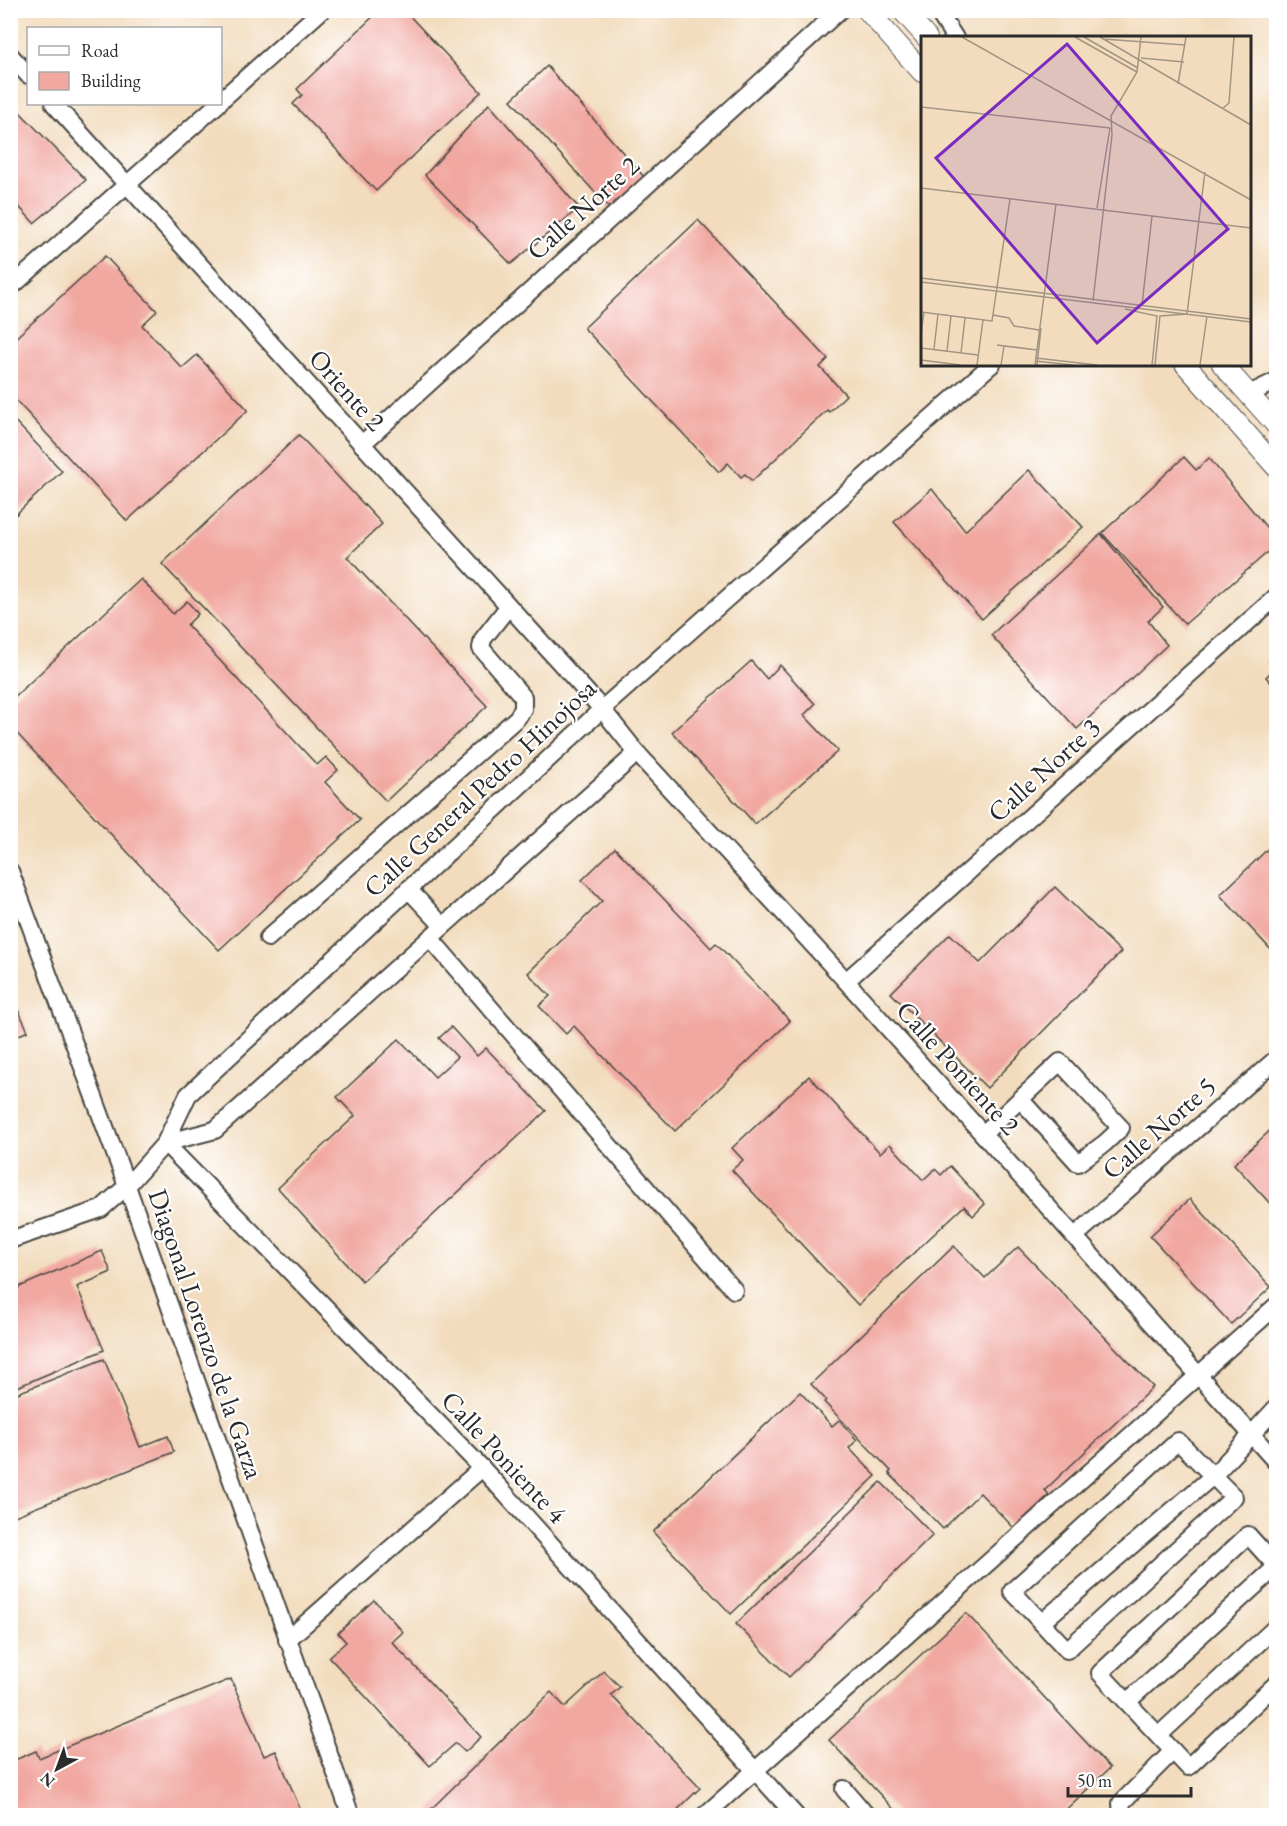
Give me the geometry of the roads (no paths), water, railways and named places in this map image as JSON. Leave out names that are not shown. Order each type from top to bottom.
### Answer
[{"type":"main road","points":[[867,10],[921,71]]},
{"type":"main road","points":[[902,10],[925,36]]},
{"type":"main road","points":[[1187,366],[1276,467]]},
{"type":"main road","points":[[1224,366],[1276,425]]},
{"type":"street","points":[[222,99],[322,10]]},
{"type":"street","name":"Calle Norte 2","points":[[362,444],[840,10]]},
{"type":"street","points":[[937,10],[954,36]]},
{"type":"street","points":[[10,55],[27,74]]},
{"type":"street","name":"Oriente 2","points":[[55,105],[602,709]]},
{"type":"street","points":[[10,288],[216,105]]},
{"type":"street","name":"Calle General Pedro Hinojosa","points":[[10,1240],[101,1209],[126,1186],[165,1143],[188,1095],[602,709],[990,366]]},
{"type":"street","points":[[1249,394],[1276,381]]},
{"type":"street","name":"Calle Norte 3","points":[[846,981],[1276,597]]},
{"type":"street","points":[[268,938],[517,718],[523,709],[523,697],[481,648],[483,639],[508,607]]},
{"type":"street","name":"Calle Poniente 2","points":[[602,709],[637,753],[846,981],[1201,1375],[1276,1462]]},
{"type":"street","points":[[165,1143],[215,1130],[637,753]]},
{"type":"street","name":"Diagonal Lorenzo de la Garza","points":[[10,871],[126,1186],[351,1815]]},
{"type":"street","points":[[408,889],[443,926]]},
{"type":"street","points":[[430,938],[734,1290]]},
{"type":"street","name":"Calle Norte 5","points":[[1075,1236],[1276,1059]]},
{"type":"street","points":[[983,1134],[1020,1099],[1060,1062],[1121,1128],[1106,1143],[1078,1163],[1020,1099]]},
{"type":"street","name":"Calle Poniente 4","points":[[165,1143],[482,1468],[796,1815]]},
{"type":"street","points":[[704,1815],[1276,1306]]},
{"type":"street","points":[[1042,1622],[1214,1475],[1276,1408]]},
{"type":"street","points":[[1178,1441],[1214,1475],[1234,1497],[1067,1650],[1012,1591],[1178,1441]]},
{"type":"street","points":[[288,1640],[482,1468]]},
{"type":"street","points":[[1127,1702],[1276,1566],[1248,1535],[1100,1673],[1127,1702],[1159,1735],[1188,1767],[1276,1684]]},
{"type":"street","points":[[1159,1735],[1276,1627]]},
{"type":"street","points":[[1122,1815],[1121,1803],[1173,1751]]},
{"type":"street","points":[[844,1790],[867,1815]]}]
